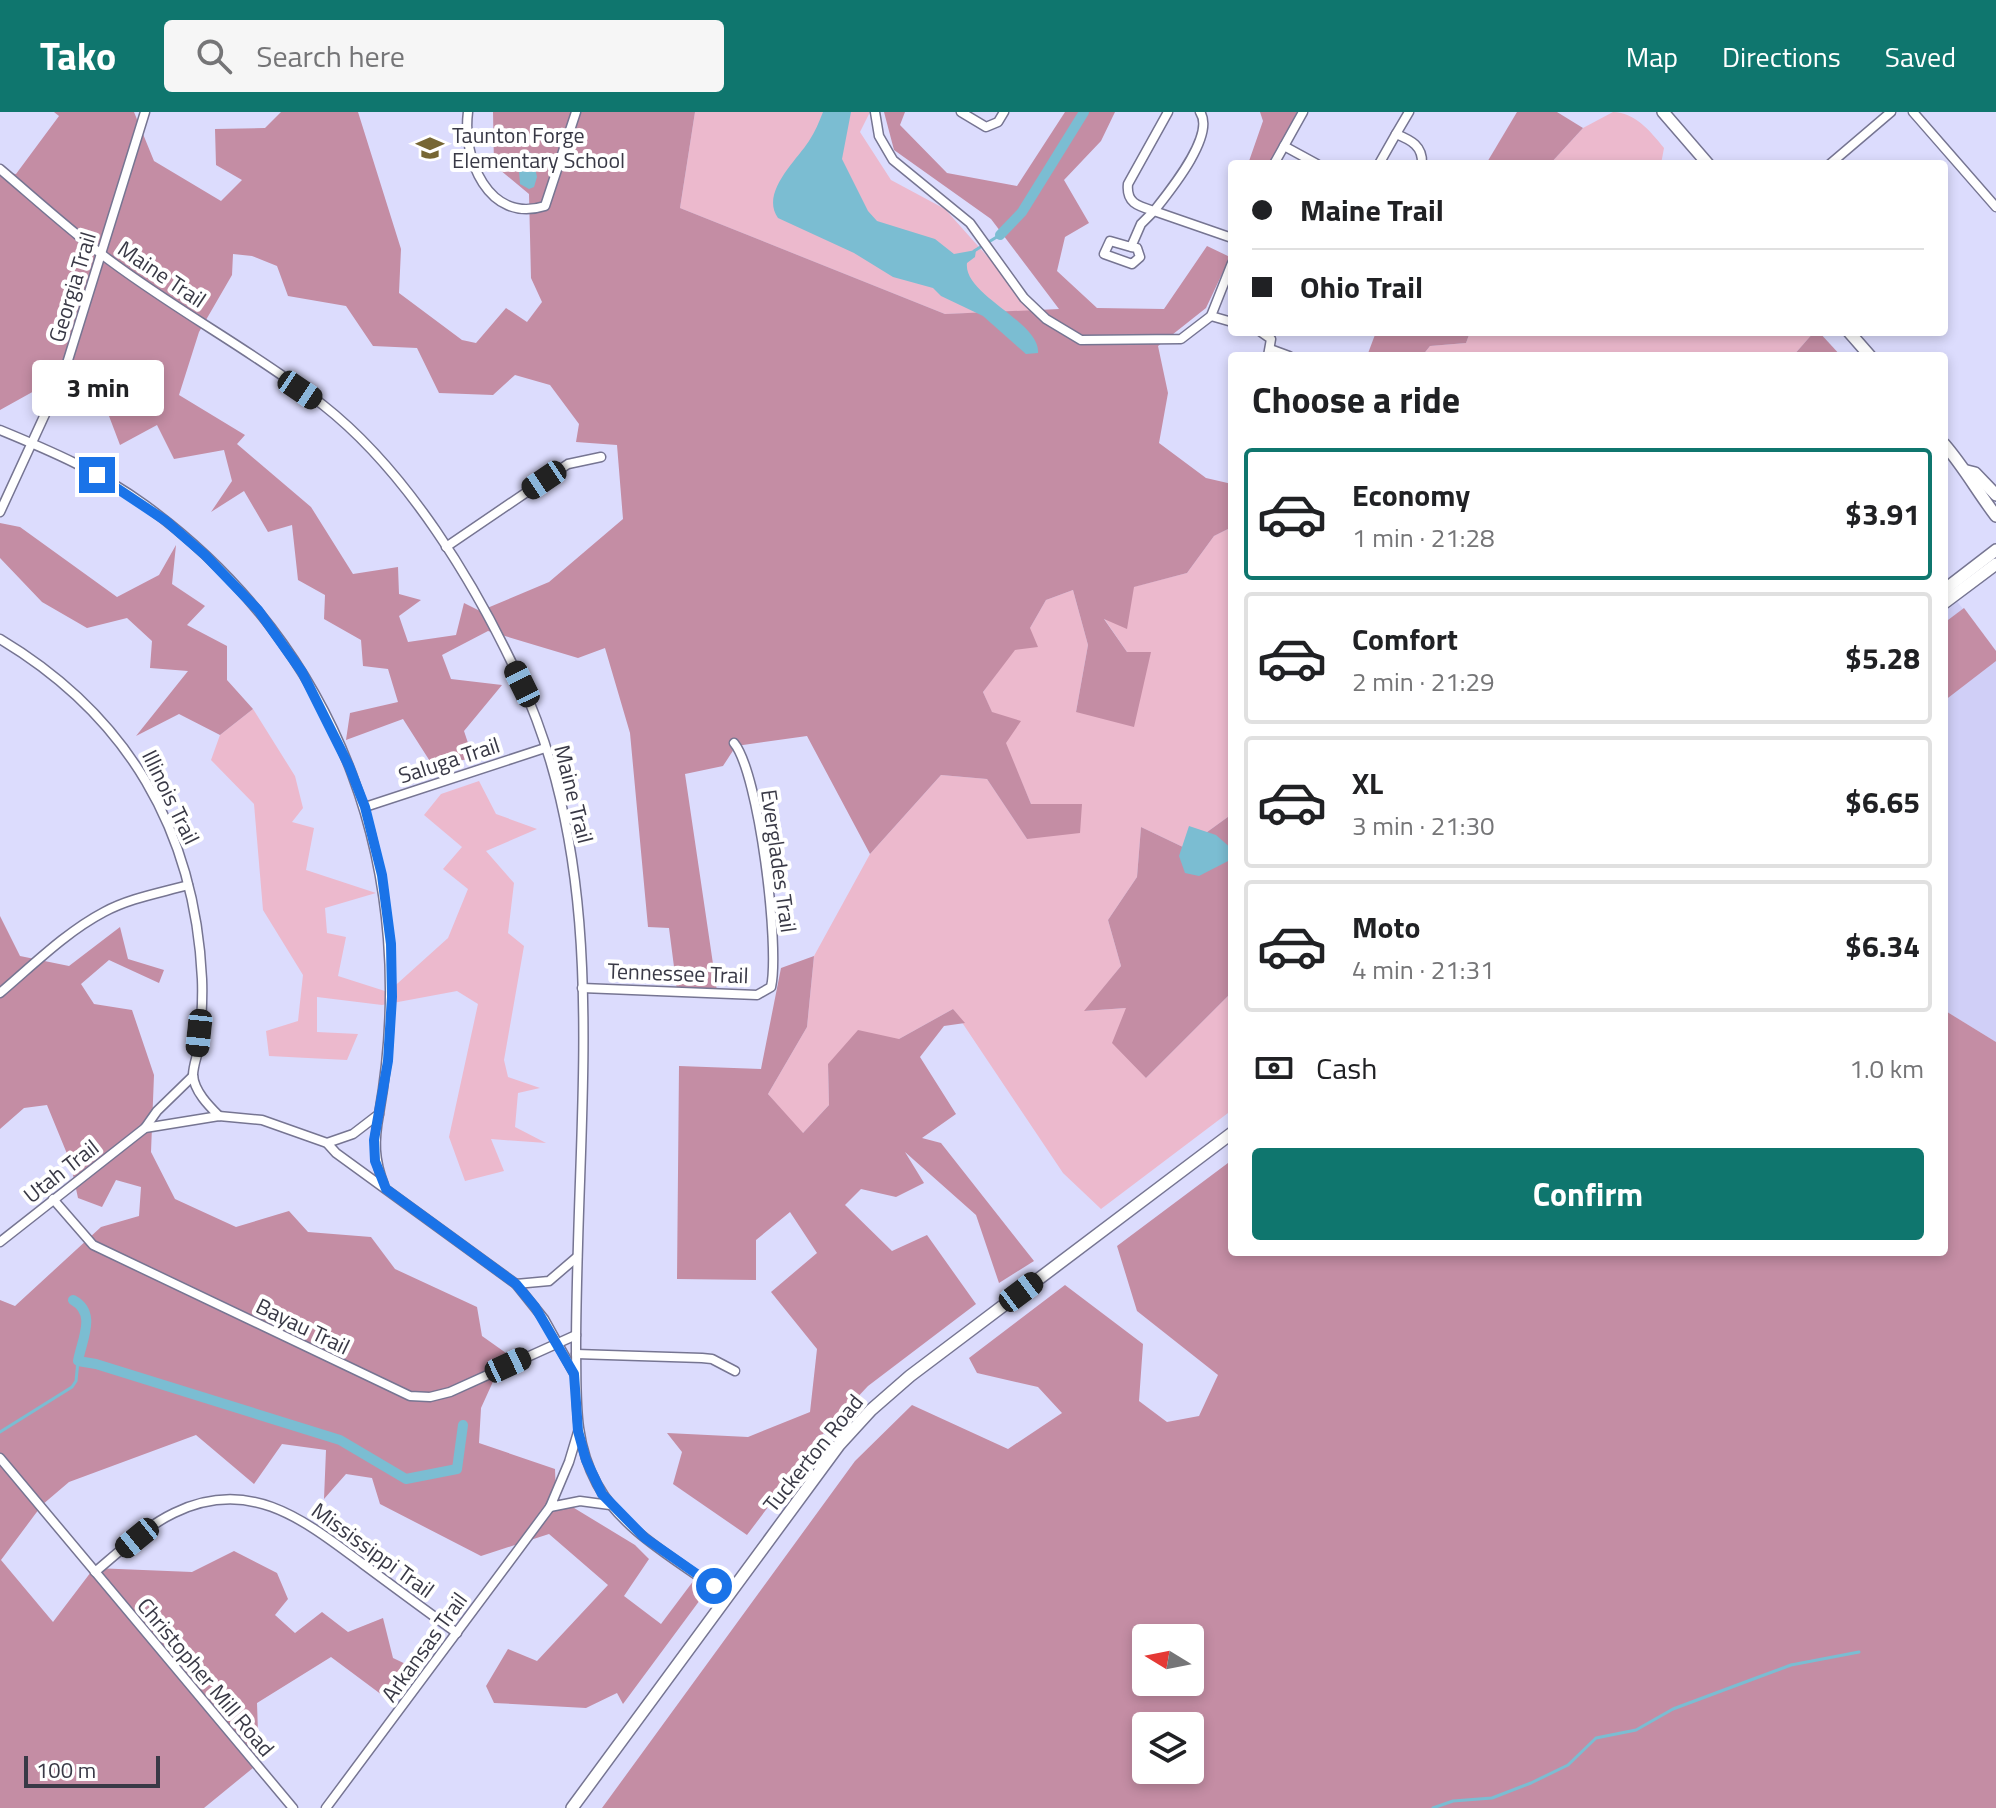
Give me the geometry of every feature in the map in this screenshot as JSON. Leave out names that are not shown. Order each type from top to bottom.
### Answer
[{"type":"main road","points":[[1663,112],[1705,160]]},
{"type":"main road","points":[[1852,336],[1866,352]]},
{"type":"main road","points":[[1948,449],[1967,471],[1969,481],[1996,516]]},
{"type":"main road","points":[[1967,471],[1975,473],[1996,495]]},
{"type":"main road","points":[[1948,587],[1996,550]]},
{"type":"main road","points":[[1948,600],[1996,564]]},
{"type":"main road","name":"Tuckerton Road","points":[[572,1808],[839,1445],[889,1394],[1228,1136]]},
{"type":"street","name":"Georgia Trail","points":[[0,512],[64,373],[145,112]]},
{"type":"street","points":[[468,112],[465,133],[471,164],[480,182],[510,206],[531,210],[545,206],[576,112]]},
{"type":"street","points":[[875,112],[879,136],[886,152],[900,167],[963,215],[983,239],[1017,291],[1039,313],[1081,340],[1176,341],[1211,316],[1228,273]]},
{"type":"street","points":[[961,112],[986,127],[998,122],[1004,112]]},
{"type":"street","points":[[1168,112],[1128,184],[1131,201],[1228,237]]},
{"type":"street","points":[[1131,247],[1141,224],[1176,181],[1199,141],[1205,126],[1200,112]]},
{"type":"street","points":[[1276,160],[1303,112]]},
{"type":"street","points":[[1381,160],[1409,112]]},
{"type":"street","points":[[1835,160],[1891,112]]},
{"type":"street","points":[[1913,112],[1996,207]]},
{"type":"street","points":[[1396,134],[1415,143],[1422,160]]},
{"type":"street","points":[[1284,146],[1310,160]]},
{"type":"street","name":"Maine Trail","points":[[0,169],[101,254],[325,407],[395,477],[446,547],[496,631],[522,684],[545,748],[568,830],[580,930],[582,988],[574,1374],[578,1431],[593,1479],[610,1505],[651,1542],[727,1597]]},
{"type":"street","points":[[1211,316],[1228,321]]},
{"type":"street","points":[[0,430],[80,465],[143,503],[186,538],[237,586],[302,672],[331,726],[365,807],[382,875],[393,975],[388,1061],[374,1140],[375,1161],[386,1189]]},
{"type":"street","points":[[446,547],[568,464],[601,457]]},
{"type":"street","name":"Illinois Trail","points":[[0,639],[48,670],[78,695],[127,750],[164,814],[175,839],[188,885],[200,950],[202,982],[193,1076]]},
{"type":"street","name":"Everglades Trail","points":[[734,743],[751,783],[769,896],[774,969],[771,987]]},
{"type":"street","name":"Saluga Trail","points":[[365,807],[545,748]]},
{"type":"street","points":[[0,993],[84,923],[135,899],[188,885]]},
{"type":"street","name":"Tennessee Trail","points":[[582,988],[757,995],[771,987]]},
{"type":"street","points":[[193,1076],[201,1095],[219,1116]]},
{"type":"street","name":"Utah Trail","points":[[0,1242],[145,1128],[157,1111],[193,1076]]},
{"type":"street","points":[[327,1143],[353,1134],[379,1114]]},
{"type":"street","name":"Utah Trail","points":[[145,1128],[219,1116],[262,1120],[327,1143],[336,1153],[516,1284],[540,1314],[574,1374]]},
{"type":"street","name":"Bayau Trail","points":[[53,1199],[93,1245],[410,1396],[430,1397],[450,1392],[558,1342]]},
{"type":"street","points":[[516,1284],[549,1281],[577,1257]]},
{"type":"street","points":[[558,1342],[576,1335]]},
{"type":"street","points":[[576,1354],[712,1359],[735,1371]]},
{"type":"street","name":"Arkansas Trail","points":[[326,1808],[550,1507],[578,1431]]},
{"type":"street","name":"Christopher Mill Road","points":[[0,1458],[293,1808]]},
{"type":"street","name":"Mississippi Trail","points":[[95,1572],[174,1512],[216,1500],[250,1500],[278,1508],[306,1522],[457,1633]]},
{"type":"street","points":[[550,1507],[580,1501],[610,1505]]},
{"type":"shaded area","points":[[54,112],[134,112],[154,161],[221,201],[242,180],[216,165],[215,129],[265,128],[281,112],[358,112],[401,249],[399,293],[462,340],[476,343],[506,308],[527,322],[542,302],[531,278],[529,194],[494,165],[493,112],[695,112],[680,208],[945,314],[1059,309],[991,219],[894,150],[884,112],[905,112],[900,125],[947,173],[1017,186],[1065,112],[1115,112],[1101,141],[1064,180],[1089,223],[1065,237],[1057,271],[1097,308],[1164,309],[1207,246],[1228,256],[1206,308],[1158,346],[1168,393],[1159,443],[1206,478],[1228,483],[1228,529],[1214,536],[1187,573],[1134,587],[1127,629],[1104,619],[1127,652],[1151,652],[1134,727],[1076,712],[1088,645],[1073,590],[1046,600],[1030,628],[1038,647],[1015,650],[983,692],[992,712],[1021,721],[1006,743],[1031,804],[1082,804],[1080,833],[1027,839],[987,779],[941,775],[870,854],[807,736],[736,746],[723,766],[685,774],[717,991],[677,990],[669,928],[648,927],[630,733],[605,648],[578,658],[488,631],[442,655],[451,679],[502,685],[464,731],[473,758],[433,766],[403,719],[346,740],[350,713],[398,702],[388,669],[363,666],[361,640],[324,619],[325,595],[298,580],[292,525],[268,532],[244,491],[211,512],[232,481],[224,450],[174,459],[157,425],[120,445],[101,395],[71,393],[54,380],[0,410],[0,172],[16,174],[59,116]],"holes":[[[233,254],[252,256],[277,266],[288,296],[346,306],[373,346],[417,348],[439,393],[493,395],[515,375],[550,385],[579,424],[576,442],[617,445],[623,519],[549,582],[480,611],[464,603],[456,635],[408,642],[399,616],[421,600],[399,594],[398,567],[353,574],[311,507],[237,444],[245,435],[179,395],[199,332],[232,275]]]},
{"type":"shaded area","points":[[695,112],[870,112],[860,132],[891,180],[945,209],[1036,311],[945,314],[680,208]]},
{"type":"shaded area","points":[[823,112],[851,112],[842,159],[868,211],[877,221],[935,239],[954,254],[976,250],[975,257],[967,263],[969,275],[988,297],[1028,330],[1036,342],[1038,353],[1026,354],[983,316],[941,296],[933,288],[893,277],[854,253],[778,218],[773,198],[776,188],[811,138]]},
{"type":"shaded area","points":[[1260,112],[1297,112],[1275,160],[1249,160],[1263,121]]},
{"type":"shaded area","points":[[1517,112],[1557,112],[1583,128],[1554,160],[1488,160]]},
{"type":"shaded area","points":[[1613,112],[1628,115],[1642,124],[1664,148],[1662,160],[1554,160],[1583,128]]},
{"type":"shaded area","points":[[526,150],[532,154],[537,177],[534,187],[529,189],[520,184],[518,158]]},
{"type":"shaded area","points":[[1374,336],[1469,336],[1466,343],[1430,346],[1425,352],[1368,352]]},
{"type":"shaded area","points":[[1469,336],[1810,336],[1796,352],[1425,352],[1430,346],[1466,343]]},
{"type":"shaded area","points":[[1810,336],[1823,336],[1837,352],[1796,352]]},
{"type":"shaded area","points":[[0,523],[20,527],[117,597],[159,575],[176,545],[172,584],[205,606],[187,625],[227,646],[227,680],[253,709],[220,735],[179,714],[136,736],[188,671],[150,668],[152,641],[127,618],[87,628],[42,602],[0,558]]},
{"type":"shaded area","points":[[1228,529],[1228,817],[1185,848],[1141,827],[1137,877],[1108,920],[1121,966],[1085,1011],[1126,1008],[1146,1078],[1228,996],[1228,1113],[1101,1209],[1063,1173],[953,1009],[899,1039],[828,1064],[829,1105],[802,1134],[768,1094],[807,1027],[814,956],[870,854],[941,775],[987,779],[1027,839],[1031,804],[983,692],[1030,628],[1046,600],[1073,590],[1088,645],[1076,712],[1150,652],[1127,652],[1103,617],[1133,587],[1187,573],[1214,536]]},
{"type":"shaded area","points":[[1952,595],[1996,651],[1996,1042],[1948,1012],[1948,598]]},
{"type":"shaded area","points":[[1964,608],[1996,651],[1996,661],[1948,698],[1948,620]]},
{"type":"shaded area","points":[[253,709],[295,776],[303,808],[292,822],[314,828],[306,870],[376,893],[325,908],[327,933],[346,937],[338,976],[388,992],[448,938],[468,889],[443,869],[462,847],[424,815],[441,794],[479,781],[496,814],[537,829],[486,851],[514,883],[508,933],[524,946],[504,1060],[508,1077],[540,1088],[518,1093],[515,1127],[546,1143],[491,1139],[504,1171],[465,1181],[449,1137],[478,1004],[457,991],[382,1005],[317,997],[317,1032],[358,1034],[347,1060],[269,1056],[266,1031],[298,1021],[303,975],[263,910],[254,804],[211,760],[220,735]]},
{"type":"shaded area","points":[[1228,817],[1228,996],[1146,1078],[1112,1043],[1126,1008],[1084,1011],[1121,966],[1108,920],[1137,877],[1141,827],[1185,848]]},
{"type":"shaded area","points":[[1189,826],[1216,835],[1228,846],[1228,861],[1199,876],[1185,873],[1179,856]]},
{"type":"shaded area","points":[[0,916],[20,956],[69,966],[120,927],[128,959],[164,970],[159,983],[109,960],[81,984],[94,1004],[132,1010],[154,1075],[151,1152],[175,1199],[236,1227],[289,1211],[308,1232],[371,1237],[395,1269],[477,1307],[482,1336],[506,1353],[481,1408],[479,1443],[555,1469],[556,1497],[635,1545],[649,1559],[624,1596],[661,1624],[700,1572],[714,1581],[623,1704],[617,1693],[586,1708],[494,1703],[486,1686],[508,1649],[537,1661],[608,1585],[549,1534],[481,1556],[380,1504],[372,1478],[346,1474],[324,1499],[326,1450],[282,1444],[254,1484],[196,1435],[69,1482],[42,1505],[1,1560],[53,1622],[94,1568],[192,1572],[234,1551],[277,1573],[288,1599],[275,1615],[295,1633],[322,1612],[348,1632],[383,1618],[393,1658],[412,1667],[382,1695],[331,1657],[257,1703],[259,1763],[204,1808],[0,1808],[0,1300],[15,1306],[101,1227],[139,1216],[141,1187],[116,1180],[102,1207],[78,1198],[70,1161],[47,1105],[24,1108],[0,1129]]},
{"type":"shaded area","points":[[814,956],[807,1027],[768,1094],[803,1133],[829,1105],[828,1064],[858,1030],[899,1039],[953,1009],[965,1023],[944,1026],[920,1057],[956,1114],[922,1138],[941,1143],[1034,1261],[999,1283],[976,1215],[905,1152],[924,1183],[896,1197],[861,1189],[845,1205],[892,1251],[927,1235],[976,1304],[868,1386],[823,1434],[747,1535],[673,1484],[682,1452],[667,1433],[748,1437],[810,1412],[817,1349],[771,1292],[817,1253],[790,1212],[756,1240],[756,1280],[677,1279],[679,1066],[761,1069],[781,968]]},
{"type":"shaded area","points":[[1948,1012],[1996,1042],[1996,1808],[602,1808],[855,1461],[912,1405],[1008,1449],[1062,1413],[1038,1387],[977,1373],[969,1358],[1065,1285],[1143,1344],[1139,1401],[1167,1422],[1199,1416],[1218,1375],[1137,1311],[1117,1246],[1228,1163],[1228,1256],[1948,1256]]},
{"type":"waterway","points":[[1000,235],[1022,212],[1084,112]]},
{"type":"waterway","points":[[974,251],[1000,235]]},
{"type":"waterway","points":[[73,1300],[80,1305],[86,1319],[78,1361],[340,1440],[406,1479],[457,1469],[463,1425]]},
{"type":"waterway","points":[[0,1432],[72,1387],[76,1381],[78,1361]]},
{"type":"waterway","points":[[1433,1808],[1453,1801],[1492,1798],[1531,1783],[1568,1765],[1596,1738],[1636,1730],[1673,1709],[1791,1665],[1859,1652]]},
{"type":"place","name":"Taunton Forge Elementary School","points":[[430,148]]},
{"type":"route","points":[[97,475],[166,521],[205,555],[258,610],[302,672],[349,766],[365,807],[382,875],[391,944],[393,975],[388,1061],[374,1140],[375,1161],[386,1189],[516,1284],[544,1319],[574,1374],[578,1431],[593,1479],[602,1494],[645,1538],[714,1586]]}]
